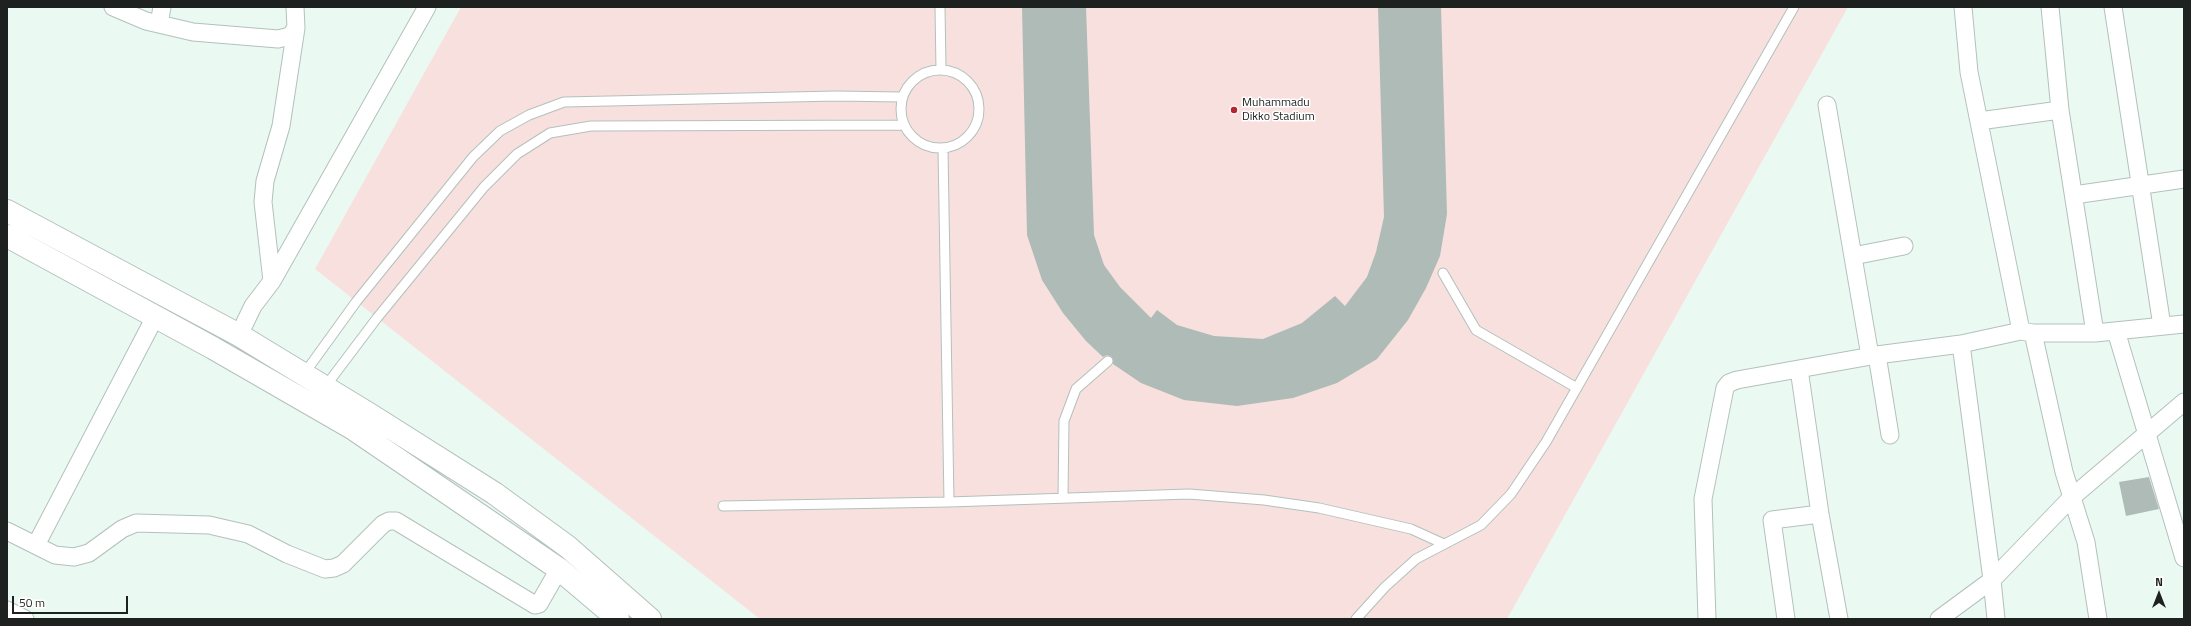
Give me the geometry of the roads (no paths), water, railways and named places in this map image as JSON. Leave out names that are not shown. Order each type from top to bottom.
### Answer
[{"type":"main road","points":[[7,211],[239,335],[494,492],[568,546],[650,619]]},
{"type":"main road","points":[[7,236],[352,428],[559,569],[618,619]]},
{"type":"street","points":[[113,7],[159,24],[193,32],[278,38],[290,36],[296,28]]},
{"type":"street","points":[[159,24],[162,7]]},
{"type":"street","points":[[272,281],[262,202],[265,180],[281,126],[296,28],[295,7]]},
{"type":"street","points":[[239,335],[253,306],[272,281],[427,7]]},
{"type":"street","points":[[1963,7],[1969,72],[1979,121],[2027,332],[2071,498],[2086,542],[2098,619]]},
{"type":"street","points":[[2050,7],[2060,110],[2095,333]]},
{"type":"street","points":[[2113,7],[2162,326]]},
{"type":"street","points":[[1827,105],[1853,256],[1890,435]]},
{"type":"street","points":[[1979,121],[2060,110]]},
{"type":"street","points":[[2074,195],[2184,179]]},
{"type":"street","points":[[1853,256],[1904,246]]},
{"type":"street","points":[[36,545],[155,317]]},
{"type":"street","points":[[1707,619],[1703,500],[1725,388],[1729,383],[1736,380],[1874,356],[1961,344],[2027,332],[2095,333],[2184,324]]},
{"type":"street","points":[[2116,331],[2184,558]]},
{"type":"street","points":[[1961,344],[1996,619]]},
{"type":"street","points":[[1799,369],[1820,514],[1839,619]]},
{"type":"street","points":[[1939,619],[1992,580],[2071,498],[2184,402]]},
{"type":"street","points":[[1786,619],[1772,520],[1820,514]]},
{"type":"street","points":[[7,530],[55,554],[74,557],[89,553],[122,529],[136,523],[209,525],[248,534],[325,569],[334,568],[343,564],[383,524],[389,521],[396,521],[535,606],[539,604],[559,569]]},
{"type":"street","points":[[7,610],[25,619]]},
{"type":"lane","points":[[940,7],[941,70]]},
{"type":"lane","points":[[1356,619],[1385,587],[1416,559],[1481,525],[1511,494],[1546,442],[1794,7]]},
{"type":"lane","points":[[941,70],[961,76],[969,82],[975,91],[980,110],[974,129],[969,136],[952,147],[943,149],[924,145],[915,140],[904,125],[900,111],[902,97],[913,80],[931,71],[941,70]]},
{"type":"lane","points":[[304,374],[356,302],[473,157],[500,131],[529,115],[564,102],[836,96],[902,97]]},
{"type":"lane","points":[[325,387],[377,318],[484,187],[516,154],[550,133],[591,126],[904,125]]},
{"type":"lane","points":[[943,149],[949,502]]},
{"type":"lane","points":[[1443,273],[1476,330],[1577,388]]},
{"type":"lane","points":[[1064,498],[1064,421],[1076,389],[1108,361]]},
{"type":"lane","points":[[723,506],[949,502],[1189,494],[1264,500],[1319,508],[1411,529],[1444,544]]},
{"type":"place","name":"Muhammadu Dikko Stadium","points":[[1234,110]]}]
